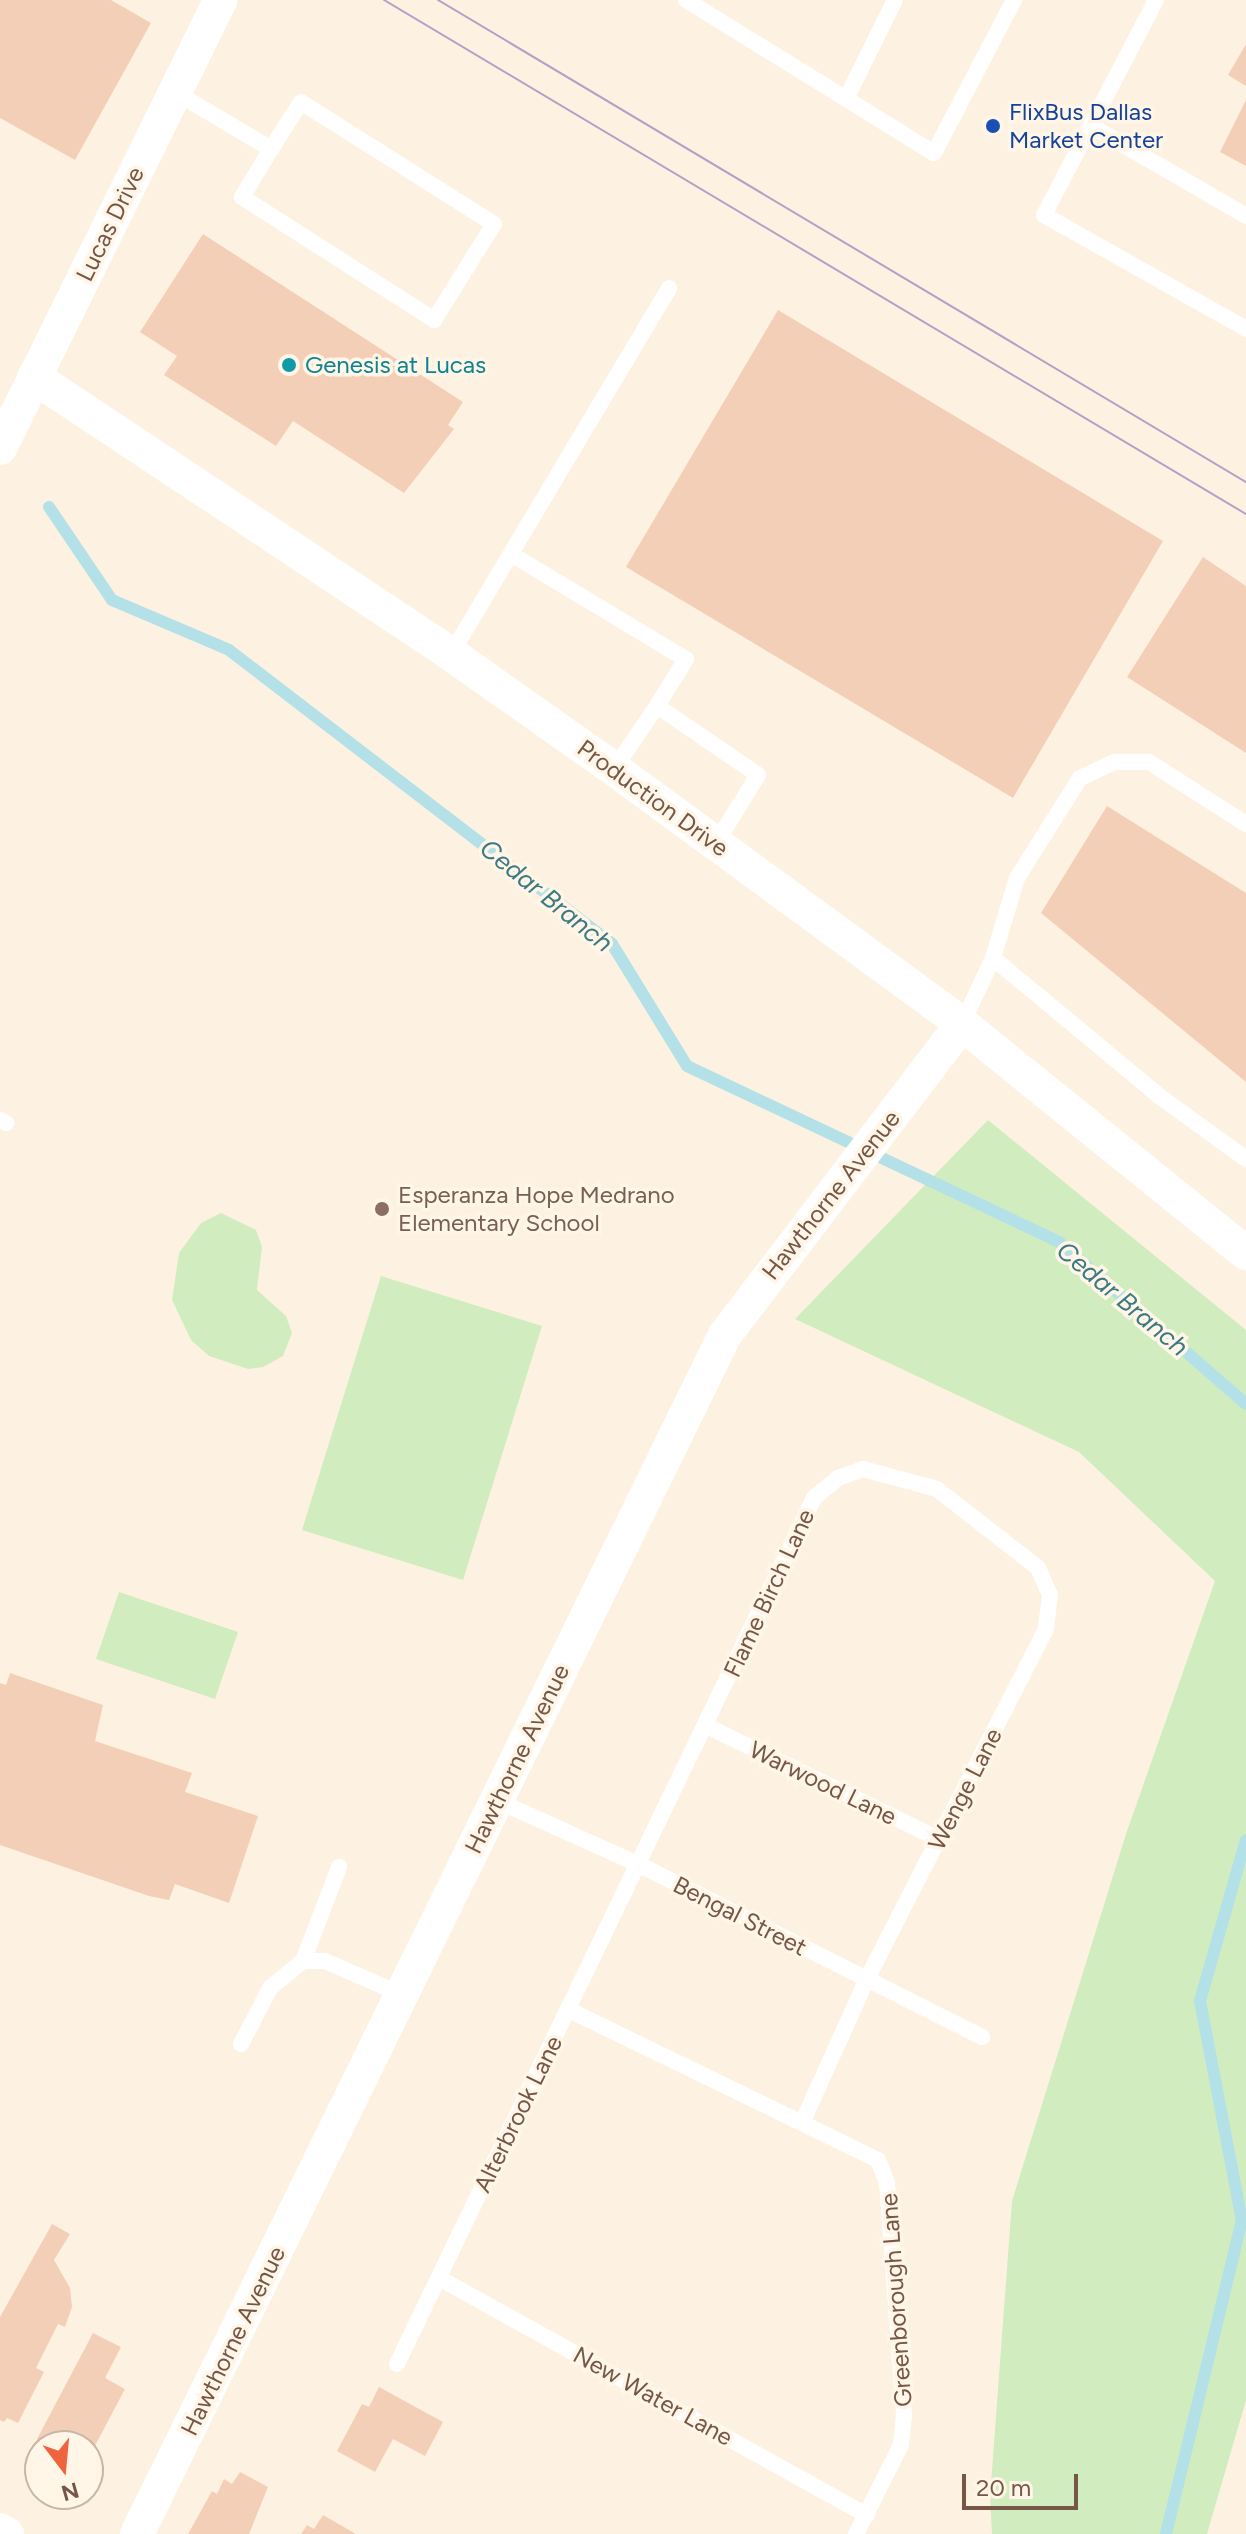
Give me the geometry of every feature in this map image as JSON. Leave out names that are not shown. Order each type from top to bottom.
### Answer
[{"type":"street","name":"Lucas Drive","points":[[0,448],[220,0]]},
{"type":"street","name":"Production Drive","points":[[34,377],[451,654],[614,769],[962,1024],[1246,1253]]},
{"type":"street","name":"Hawthorne Avenue","points":[[137,2534],[725,1335],[962,1024]]},
{"type":"street","points":[[0,2530],[7,2534]]},
{"type":"lane","points":[[686,0],[934,153],[1014,0]]},
{"type":"lane","points":[[846,99],[895,0]]},
{"type":"lane","points":[[1156,0],[1044,215],[1246,329]]},
{"type":"lane","points":[[175,92],[271,149]]},
{"type":"lane","points":[[301,102],[494,224],[434,320],[242,197],[271,149],[301,102]]},
{"type":"lane","points":[[1091,126],[1246,216]]},
{"type":"lane","points":[[451,654],[669,288]]},
{"type":"lane","points":[[511,554],[686,659],[614,769]]},
{"type":"lane","points":[[657,706],[758,775],[716,843]]},
{"type":"lane","points":[[962,1024],[993,958],[1017,878],[1080,778],[1115,762],[1149,762],[1246,824]]},
{"type":"lane","points":[[993,958],[1159,1096],[1246,1159]]},
{"type":"lane","name":"Flame Birch Lane","points":[[640,1865],[814,1498],[838,1478],[863,1469],[937,1489],[1038,1568],[1050,1595]]},
{"type":"lane","name":"Wenge Lane","points":[[803,2121],[867,1979],[1046,1629],[1050,1595]]},
{"type":"lane","name":"Warwood Lane","points":[[707,1726],[939,1839]]},
{"type":"lane","name":"Bengal Street","points":[[496,1800],[640,1865],[982,2037]]},
{"type":"lane","name":"Alterbrook Lane","points":[[397,2364],[640,1865]]},
{"type":"lane","points":[[241,2044],[270,1988],[303,1961],[339,1867]]},
{"type":"lane","points":[[303,1961],[337,1965],[403,1995]]},
{"type":"lane","name":"Greenborough Lane","points":[[569,2010],[878,2160],[887,2182],[904,2415],[901,2445],[856,2534]]},
{"type":"lane","name":"New Water Lane","points":[[439,2278],[867,2515]]},
{"type":"green space","points":[[988,1120],[1246,1330],[1246,2400],[1207,2534],[992,2534],[990,2497],[1012,2201],[1126,1834],[1215,1581],[1079,1452],[795,1319]]},
{"type":"green space","points":[[221,1213],[256,1230],[262,1247],[257,1290],[286,1316],[292,1333],[283,1356],[263,1367],[248,1369],[209,1356],[191,1340],[172,1300],[179,1253],[201,1223]]},
{"type":"green space","points":[[381,1276],[542,1326],[463,1580],[302,1530]]},
{"type":"green space","points":[[119,1592],[238,1632],[215,1699],[96,1659]]},
{"type":"building","points":[[0,0],[111,0],[151,23],[75,160],[0,118]]},
{"type":"building","points":[[1246,44],[1246,86],[1228,75]]},
{"type":"building","points":[[1246,100],[1246,166],[1220,152]]},
{"type":"building","name":"Genesis at Lucas","points":[[203,234],[463,402],[448,425],[454,429],[404,493],[293,421],[276,446],[164,375],[177,356],[140,332]]},
{"type":"building","points":[[778,310],[1163,541],[1013,798],[626,567]]},
{"type":"building","points":[[1203,557],[1246,586],[1246,753],[1127,677]]},
{"type":"building","points":[[1107,806],[1246,893],[1246,1082],[1041,913]]},
{"type":"building","points":[[10,1673],[103,1705],[95,1741],[192,1773],[185,1792],[258,1816],[229,1903],[175,1884],[169,1900],[149,1896],[0,1845],[0,1683],[6,1685]]},
{"type":"building","points":[[52,2224],[70,2234],[54,2260],[70,2288],[72,2307],[65,2327],[58,2324],[36,2368],[44,2372],[18,2423],[7,2418],[4,2422],[0,2420],[0,2317]]},
{"type":"building","points":[[93,2333],[121,2347],[105,2378],[125,2389],[103,2430],[42,2430]]},
{"type":"building","points":[[379,2387],[443,2422],[425,2456],[393,2439],[375,2472],[337,2451],[362,2404],[369,2407]]},
{"type":"building","points":[[240,2472],[268,2487],[249,2534],[188,2534],[212,2491],[217,2494],[224,2479],[232,2484]]},
{"type":"building","points":[[323,2515],[356,2534],[301,2534],[307,2525],[314,2529]]},
{"type":"waterway","name":"Cedar Branch","points":[[49,507],[112,600],[229,650],[612,944],[687,1066],[1059,1242],[1246,1404]]},
{"type":"waterway","name":"Cedar Branch","points":[[1166,2534],[1242,2221],[1200,2001],[1246,1840]]},
{"type":"tram line","points":[[384,0],[1246,514]]},
{"type":"tram line","points":[[438,0],[1246,482]]},
{"type":"place","name":"FlixBus Dallas Market Center","points":[[993,126]]},
{"type":"place","name":"Genesis at Lucas","points":[[289,365]]},
{"type":"place","name":"Esperanza Hope Medrano Elementary School","points":[[382,1209]]}]
